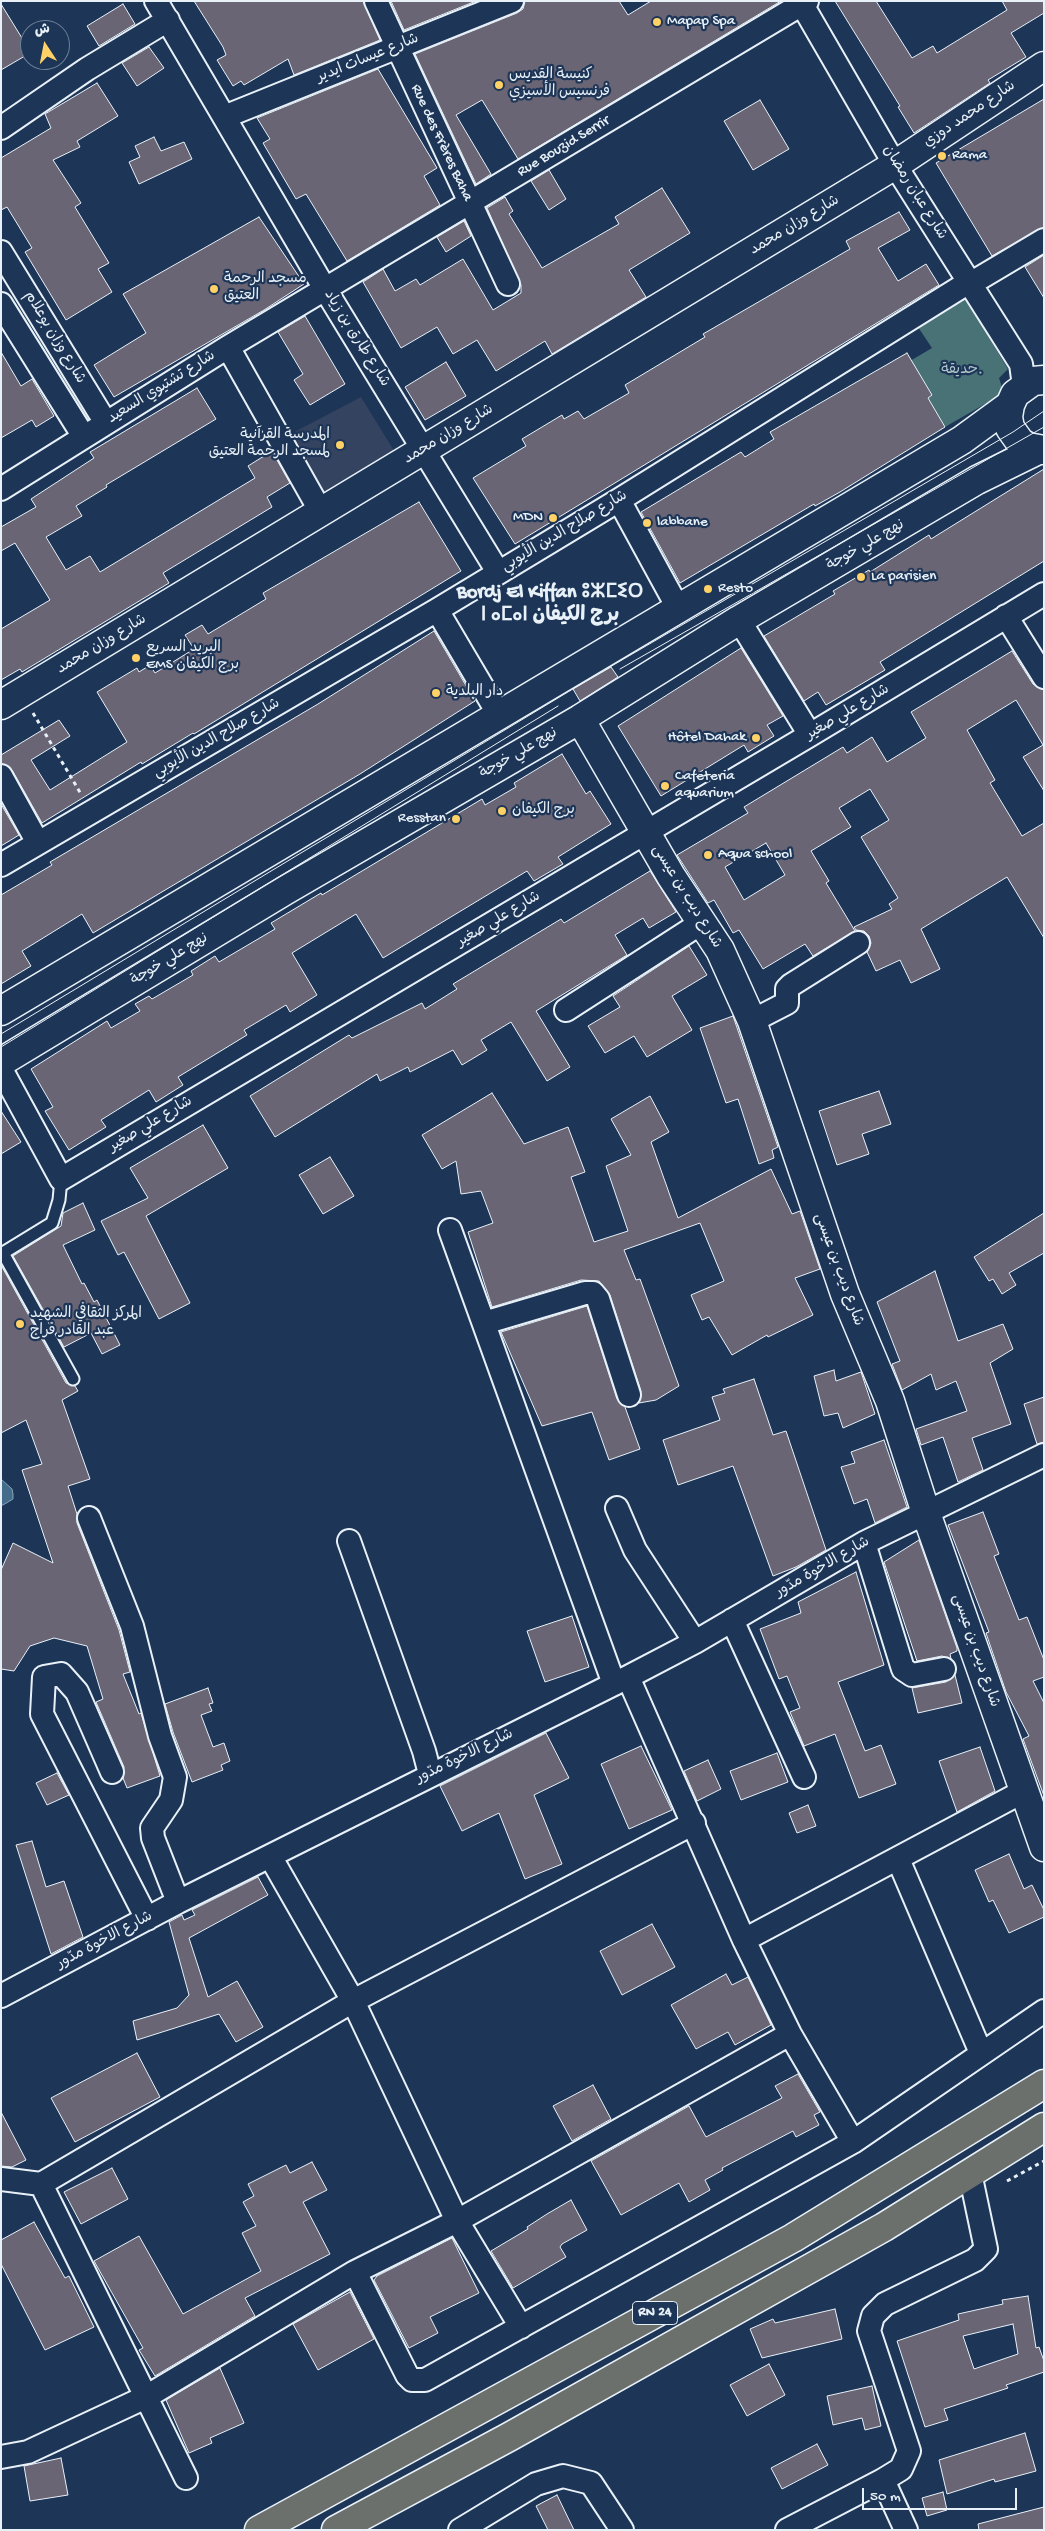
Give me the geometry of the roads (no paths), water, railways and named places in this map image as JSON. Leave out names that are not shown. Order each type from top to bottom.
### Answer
[{"type":"highway","name":"RN 24","points":[[259,2530],[792,2238],[1044,2084]]},
{"type":"highway","name":"RN 24","points":[[336,2530],[509,2437],[832,2256],[970,2174],[1044,2127]]},
{"type":"main road","name":"شارع محمد دوزي","points":[[895,165],[1044,66]]},
{"type":"main road","name":"شارع وزان محمد","points":[[11,699],[895,165]]},
{"type":"main road","points":[[1026,390],[1008,417],[1011,429],[1020,442],[1041,450]]},
{"type":"main road","points":[[1,1011],[962,440],[1026,390]]},
{"type":"main road","name":"نهج علي خوجة","points":[[1,1062],[286,890],[580,719],[739,620],[977,480],[1041,450]]},
{"type":"main road","name":"شارع ديب بن عيسى","points":[[580,719],[646,833],[701,923],[720,950],[752,1021],[845,1294],[890,1401],[926,1513],[1044,1847]]},
{"type":"street","name":"شارع طارق بن زياد","points":[[156,1],[325,289],[498,572]]},
{"type":"street","name":"Rue des Frères Baha","points":[[376,1],[469,204],[508,284]]},
{"type":"street","name":"شارع عيسات ايدير","points":[[224,116],[397,48],[486,6],[512,1]]},
{"type":"street","name":"شارع عبان رمضان","points":[[803,2],[895,165],[1021,364],[1026,390]]},
{"type":"street","name":"Rue Bouzid Serrir","points":[[325,289],[803,2]]},
{"type":"street","points":[[1,128],[87,69],[168,20]]},
{"type":"street","name":"شارع صلاح الدين الأيوبي","points":[[1,865],[437,610],[970,283],[1044,240]]},
{"type":"street","name":"شارع وزان بوعلام","points":[[1,252],[106,423]]},
{"type":"street","name":"شارع تشتيوي السعيد","points":[[1,489],[228,347],[325,289]]},
{"type":"street","name":"شارع وزان بوعلام","points":[[1,304],[84,437]]},
{"type":"street","points":[[228,347],[285,445],[321,512]]},
{"type":"street","points":[[619,500],[678,608]]},
{"type":"street","name":"شارع علي صغير","points":[[61,1179],[810,736],[1044,594]]},
{"type":"street","points":[[437,610],[499,715]]},
{"type":"street","points":[[1006,616],[1044,677]]},
{"type":"street","points":[[739,620],[810,736]]},
{"type":"street","points":[[1,776],[38,843]]},
{"type":"street","points":[[566,1010],[701,923]]},
{"type":"street","points":[[752,1021],[787,1002],[787,989],[807,973],[858,943]]},
{"type":"street","points":[[1,1069],[61,1179]]},
{"type":"street","points":[[450,1230],[621,1680],[694,1823],[744,1940],[790,2034],[853,2142]]},
{"type":"street","points":[[484,1323],[585,1293],[593,1293],[598,1299],[629,1395]]},
{"type":"street","name":"شارع الاخوة مدّور","points":[[1,1996],[178,1902],[695,1642],[864,1544],[1044,1455]]},
{"type":"street","points":[[617,1508],[635,1550],[695,1642]]},
{"type":"street","points":[[89,1518],[132,1626],[160,1736],[175,1777],[171,1800],[152,1828],[153,1838],[178,1902]]},
{"type":"street","points":[[349,1541],[424,1751],[430,1774]]},
{"type":"street","points":[[864,1544],[903,1669],[912,1675],[944,1669]]},
{"type":"street","points":[[732,1620],[804,1777]]},
{"type":"street","points":[[112,1772],[77,1692],[62,1674],[44,1677],[42,1714],[147,1919]]},
{"type":"street","points":[[744,1940],[1024,1791]]},
{"type":"street","points":[[1,2179],[41,2184],[353,2001],[694,1823]]},
{"type":"street","points":[[270,1856],[353,2001],[457,2221],[521,2327]]},
{"type":"street","points":[[898,1859],[981,2053]]},
{"type":"street","points":[[355,2272],[402,2366],[412,2380],[425,2380],[853,2142],[1044,2011]]},
{"type":"street","points":[[1,2457],[28,2452],[146,2397],[355,2272],[457,2221],[790,2034]]},
{"type":"street","points":[[787,2530],[901,2469],[909,2452],[869,2330],[873,2316],[885,2304],[976,2260],[986,2249],[970,2174]]},
{"type":"street","points":[[41,2184],[186,2478]]},
{"type":"street","points":[[460,2530],[536,2484],[563,2476],[591,2483],[622,2530]]},
{"type":"street","points":[[882,2480],[906,2530]]},
{"type":"lane","points":[[61,1179],[59,1200],[52,1223],[2,1253],[73,1379]]},
{"type":"tram line","points":[[1,1034],[591,678],[1013,432],[1044,411]]},
{"type":"tram line","points":[[620,669],[1044,427]]},
{"type":"tram line","points":[[1,1047],[558,706]]},
{"type":"place","name":"Mapap Spa","points":[[657,22]]},
{"type":"place","name":"كنيسة القديس فرنسيس الأسيزي","points":[[499,85]]},
{"type":"place","name":"Rama","points":[[942,156]]},
{"type":"place","name":"مسجد الرحمة العتيق","points":[[214,289]]},
{"type":"place","name":"المدرسة القرآنية لمسجد الرحمة العتيق","points":[[340,445]]},
{"type":"place","name":"MDN","points":[[553,518]]},
{"type":"place","name":"labbane","points":[[647,523]]},
{"type":"place","name":"La parisien","points":[[861,577]]},
{"type":"place","name":"Resto","points":[[708,589]]},
{"type":"place","name":"البريد السريع EMS برج الكيفان","points":[[136,658]]},
{"type":"place","name":"دار البلدية","points":[[436,693]]},
{"type":"place","name":"Hôtel Dahak","points":[[756,738]]},
{"type":"place","name":"Cafeteria aquarium","points":[[665,786]]},
{"type":"place","name":"برج الكيفان","points":[[502,811]]},
{"type":"place","name":"Resstan","points":[[456,819]]},
{"type":"place","name":"Aqua school","points":[[708,855]]},
{"type":"place","name":"المركز الثقافي الشهيد عبد القادر فراج","points":[[20,1324]]},
{"type":"district","name":"Bordj El Kiffan ⵓⵣⵎⵉⵔ ⵏ ⴰⵎⴰⵏ برج الكيفان","points":[[550,606]]},
{"type":"park label","name":"حديقة.","points":[[962,371]]}]
